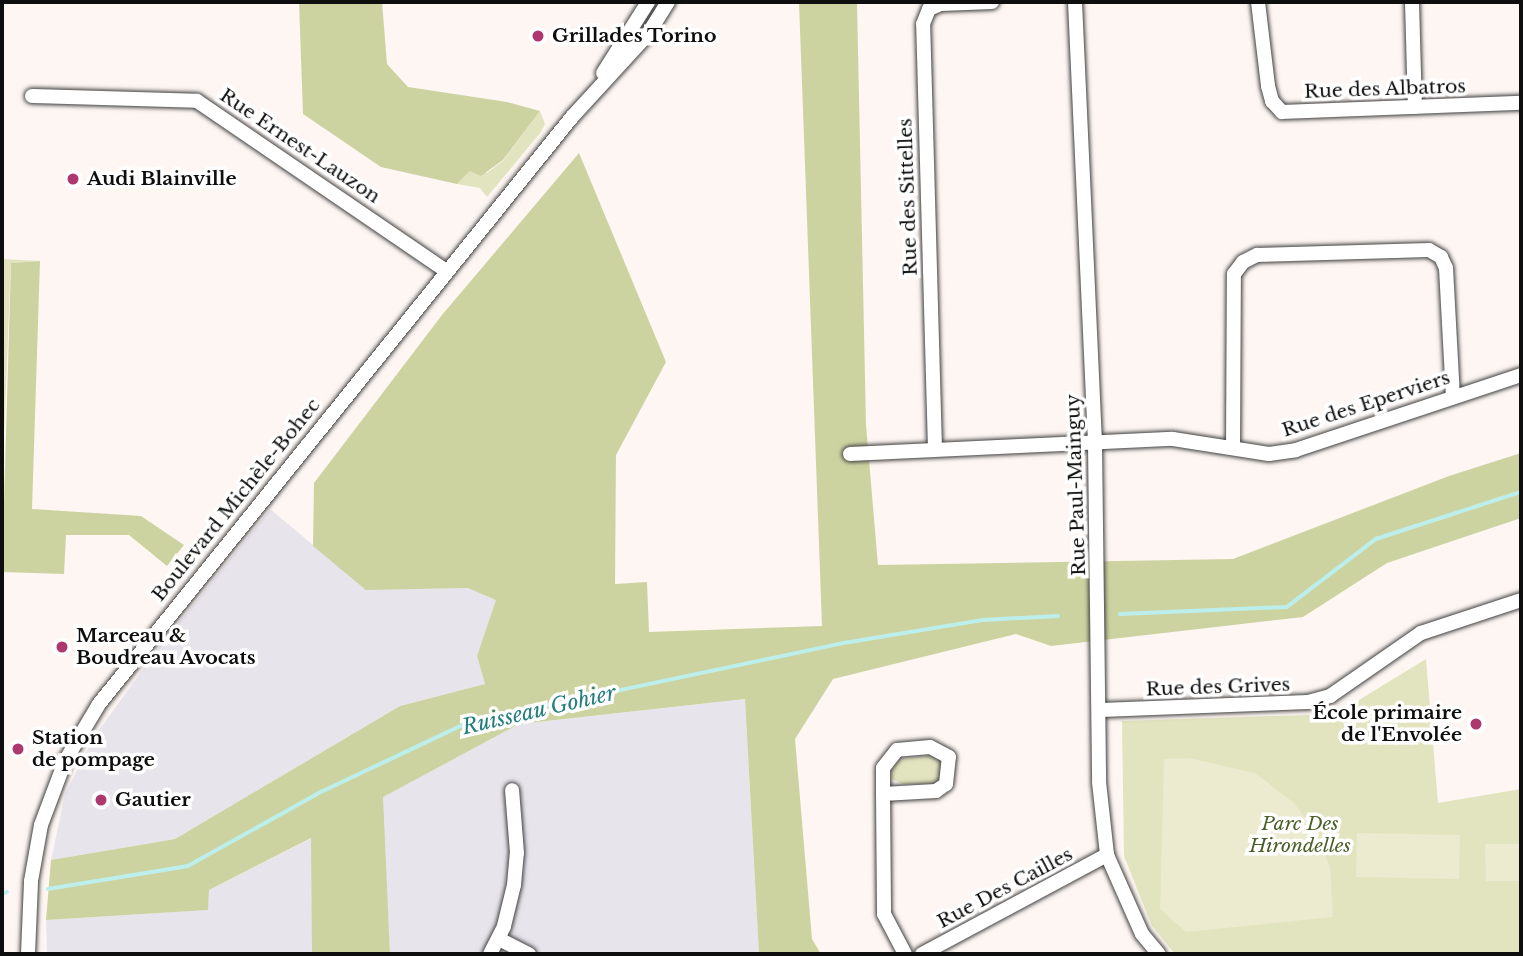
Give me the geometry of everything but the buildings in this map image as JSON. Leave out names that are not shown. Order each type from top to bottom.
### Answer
[{"type":"street","name":"Boulevard Michèle-Bohec","points":[[572,117],[648,2]]},
{"type":"street","name":"Boulevard Michèle-Bohec","points":[[28,954],[38,839],[53,790],[80,734],[141,648],[572,117],[649,34],[668,2]]},
{"type":"street","name":"Rue des Sittelles","points":[[934,449],[923,24],[929,9],[940,4],[992,2]]},
{"type":"street","name":"Rue Paul-Mainguy","points":[[1075,2],[1095,444],[1101,710],[1099,782],[1107,855],[1142,934],[1159,954]]},
{"type":"street","name":"Rue des Albatros","points":[[1258,2],[1268,86],[1272,101],[1282,112],[1521,103]]},
{"type":"street","points":[[1412,2],[1415,107]]},
{"type":"street","name":"Rue Ernest-Lauzon","points":[[32,96],[197,101],[446,271]]},
{"type":"street","points":[[1233,448],[1234,274],[1243,262],[1257,255],[1429,250],[1441,257],[1446,268],[1453,397]]},
{"type":"street","name":"Rue des Eperviers","points":[[850,454],[1173,439],[1269,454],[1296,450],[1521,375]]},
{"type":"street","name":"Rue des Grives","points":[[1101,710],[1308,702],[1330,696],[1421,633],[1521,600]]},
{"type":"street","points":[[883,794],[936,791],[946,783],[949,757],[930,747],[897,750],[883,768],[883,794],[884,914],[905,954]]},
{"type":"street","points":[[490,954],[499,939],[516,869],[512,790]]},
{"type":"street","name":"Rue Des Cailles","points":[[922,954],[1107,855]]},
{"type":"street","points":[[499,939],[529,954]]},
{"type":"shaded area","points":[[270,509],[366,589],[469,588],[497,600],[477,656],[485,684],[400,706],[175,839],[51,860],[65,794],[94,737],[159,647]]},
{"type":"shaded area","points":[[745,699],[759,954],[390,954],[382,797],[519,724]]},
{"type":"shaded area","points":[[312,838],[312,954],[47,954],[46,920],[207,910],[209,890]]},
{"type":"green space","points":[[299,2],[382,2],[387,64],[408,87],[507,102],[540,111],[503,160],[481,176],[470,171],[457,184],[381,167],[303,114]]},
{"type":"green space","points":[[799,2],[857,2],[866,425],[878,565],[1233,559],[1449,476],[1521,453],[1521,518],[1387,563],[1303,617],[1051,646],[1016,634],[833,679],[795,739],[812,939],[821,954],[759,954],[745,699],[519,724],[383,797],[390,954],[312,954],[311,838],[209,890],[208,910],[46,920],[51,860],[175,839],[400,706],[485,684],[477,656],[496,600],[468,588],[366,590],[313,546],[314,483],[442,315],[579,153],[666,362],[616,455],[615,584],[647,582],[649,632],[822,626]]},
{"type":"green space","points":[[540,111],[545,124],[541,132],[487,197],[480,188],[457,184],[470,171],[487,173],[503,161]]},
{"type":"green space","points":[[2,259],[40,261],[11,263],[2,483]]},
{"type":"green space","points":[[40,261],[32,509],[141,516],[184,545],[167,566],[129,535],[66,535],[64,574],[2,572],[11,263]]},
{"type":"green space","name":"Parc Des Hirondelles","points":[[1426,659],[1438,803],[1521,789],[1521,954],[1175,954],[1152,926],[1124,856],[1122,721],[1336,714]]},
{"type":"green space","points":[[934,755],[942,762],[943,777],[936,784],[902,784],[892,779],[891,767],[898,759]]},
{"type":"green space","points":[[1189,758],[1255,773],[1294,803],[1315,832],[1330,867],[1333,917],[1186,932],[1160,909],[1164,759]]},
{"type":"green space","points":[[1357,833],[1460,835],[1459,879],[1356,877]]},
{"type":"green space","points":[[1485,844],[1521,844],[1521,881],[1486,881]]},
{"type":"waterway","name":"Ruisseau Gohier","points":[[1120,614],[1287,607],[1376,539],[1521,492]]},
{"type":"waterway","name":"Ruisseau Gohier","points":[[48,889],[188,866],[321,792],[469,722],[844,643],[983,620],[1058,616]]},
{"type":"waterway","name":"Ruisseau Gohier","points":[[2,894],[7,892]]},
{"type":"place","name":"Grillades Torino","points":[[538,36]]},
{"type":"place","name":"Audi Blainville","points":[[73,179]]},
{"type":"place","name":"Marceau & Boudreau Avocats","points":[[62,647]]},
{"type":"place","name":"École primaire de l'Envolée","points":[[1476,724]]},
{"type":"place","name":"Station de pompage","points":[[18,749]]},
{"type":"place","name":"Gautier","points":[[101,800]]}]
